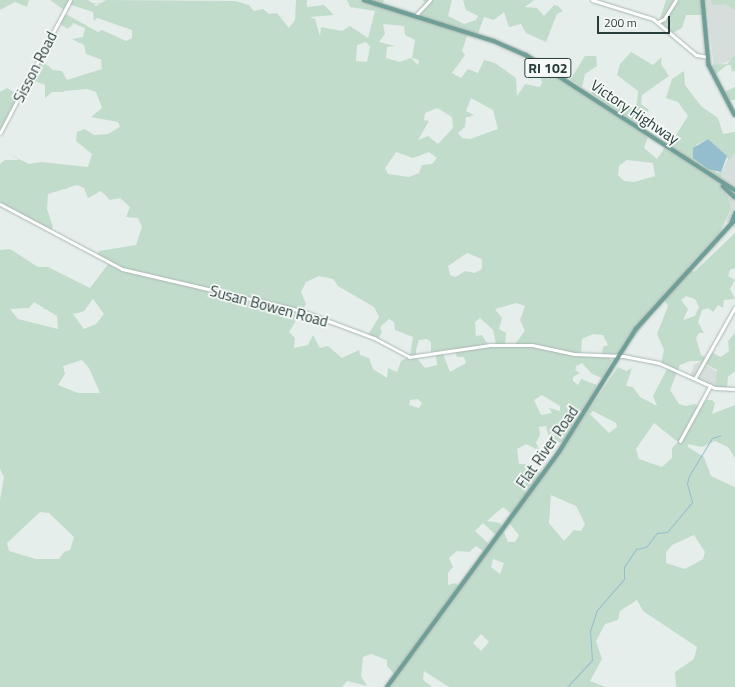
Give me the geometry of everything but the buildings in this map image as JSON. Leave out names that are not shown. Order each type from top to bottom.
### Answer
[{"type":"main road","name":"Victory Highway","points":[[364,0],[494,41],[534,59],[713,178],[735,190]]},
{"type":"main road","points":[[703,0],[708,57],[714,79],[735,115]]},
{"type":"main road","name":"Victory Highway","points":[[713,178],[735,197]]},
{"type":"main road","name":"Flat River Road","points":[[731,225],[735,214]]},
{"type":"main road","name":"Flat River Road","points":[[387,687],[559,452],[618,357],[649,312],[735,220]]},
{"type":"street","name":"Sisson Road","points":[[0,133],[70,0]]},
{"type":"street","points":[[415,16],[430,0]]},
{"type":"street","points":[[592,0],[658,22],[696,55],[708,57]]},
{"type":"street","points":[[658,22],[664,19],[676,0]]},
{"type":"street","name":"Susan Bowen Road","points":[[0,204],[122,269],[302,311],[374,338],[409,357],[512,344],[548,347],[574,354],[618,357],[659,363],[696,378],[710,386]]},
{"type":"street","points":[[731,225],[735,227]]},
{"type":"street","points":[[696,378],[735,307]]},
{"type":"street","points":[[680,441],[710,386],[735,389]]},
{"type":"shaded area","points":[[706,0],[735,0],[735,58],[714,68]]},
{"type":"shaded area","points":[[735,153],[735,228],[726,221],[731,209],[718,179],[727,160]]},
{"type":"shaded area","points":[[700,361],[719,373],[715,387],[689,380],[694,365]]},
{"type":"green space","points":[[0,0],[29,0],[27,7],[15,2],[0,10]]},
{"type":"green space","points":[[50,0],[88,0],[96,6],[106,0],[235,1],[249,5],[254,11],[263,9],[269,14],[277,13],[289,28],[295,20],[296,0],[307,0],[307,7],[324,5],[334,15],[310,17],[315,19],[320,36],[321,27],[342,31],[350,26],[368,38],[375,11],[350,7],[347,0],[384,0],[382,5],[415,15],[425,2],[422,0],[452,0],[448,16],[464,24],[476,20],[478,16],[466,10],[463,0],[534,0],[525,7],[537,8],[544,16],[554,5],[558,6],[563,11],[557,14],[546,42],[526,33],[521,24],[509,27],[504,12],[494,20],[484,17],[478,34],[468,33],[462,51],[465,55],[452,73],[461,78],[468,69],[478,73],[484,60],[495,63],[516,78],[517,96],[525,84],[540,87],[542,82],[535,62],[648,137],[644,148],[657,159],[666,146],[668,148],[688,116],[678,102],[666,98],[672,79],[684,71],[685,85],[701,106],[718,118],[723,134],[735,132],[735,153],[729,160],[708,139],[696,145],[717,173],[721,172],[721,188],[728,196],[731,209],[720,232],[688,267],[694,272],[735,233],[735,268],[730,270],[728,276],[735,280],[730,289],[735,299],[724,300],[723,308],[718,305],[713,312],[708,308],[702,310],[698,322],[704,333],[699,333],[696,338],[701,355],[707,358],[711,352],[721,357],[729,351],[728,341],[735,333],[735,371],[728,377],[727,388],[715,387],[717,370],[700,361],[690,361],[680,365],[670,390],[679,404],[686,406],[695,404],[701,408],[706,400],[712,400],[715,403],[712,414],[735,405],[735,458],[728,447],[715,441],[702,447],[688,444],[688,447],[704,457],[711,476],[735,487],[735,687],[676,687],[675,672],[694,659],[697,647],[643,611],[637,600],[620,611],[618,620],[605,624],[596,641],[602,659],[590,681],[606,687],[449,687],[424,671],[423,680],[432,687],[388,687],[396,676],[387,666],[387,660],[371,654],[363,657],[361,676],[367,686],[347,681],[342,687],[0,687],[0,500],[4,477],[0,469],[0,250],[10,249],[38,267],[48,267],[90,288],[109,263],[97,256],[99,251],[136,245],[142,227],[138,218],[126,217],[130,207],[120,198],[110,200],[101,191],[88,198],[84,188],[77,185],[48,194],[47,209],[53,227],[50,231],[0,204],[0,164],[5,160],[19,160],[7,153],[29,164],[41,162],[88,167],[92,154],[76,141],[77,132],[85,129],[94,135],[108,134],[120,127],[118,122],[91,117],[102,108],[96,92],[87,89],[52,92],[45,98],[45,85],[29,79],[40,59],[53,70],[62,71],[67,80],[102,69],[101,59],[86,54],[84,45],[72,39],[83,37],[85,28],[73,23],[68,29],[58,23],[64,13],[98,32],[102,30],[126,41],[132,38],[132,30],[97,18],[94,21],[93,12],[68,4],[64,10]],"holes":[[[383,24],[404,26],[405,35],[415,40],[412,58],[419,60],[418,65],[411,58],[400,62],[386,58],[387,47],[395,46],[379,42],[385,34]],[[366,42],[370,47],[367,62],[356,61],[357,45]],[[471,98],[493,110],[498,129],[470,139],[462,138],[458,133],[465,127],[466,117],[474,115],[466,111]],[[437,108],[452,117],[453,128],[438,144],[428,136],[418,140],[429,121],[424,120],[425,113]],[[396,152],[413,158],[429,152],[437,158],[432,164],[422,165],[419,173],[409,177],[388,174],[385,168]],[[627,160],[653,163],[655,176],[634,182],[624,181],[618,175],[619,166]],[[467,253],[482,259],[482,269],[475,273],[465,271],[456,277],[450,275],[448,266]],[[319,276],[333,279],[338,286],[374,307],[379,317],[368,335],[378,339],[382,332],[380,327],[389,319],[394,322],[395,330],[413,337],[410,356],[401,361],[397,372],[388,368],[387,378],[373,369],[369,358],[360,355],[359,350],[342,358],[328,346],[320,348],[313,335],[308,345],[294,348],[295,338],[289,332],[306,304],[301,292],[306,282]],[[686,296],[695,299],[699,307],[695,316],[683,320],[688,309],[681,300]],[[93,299],[104,314],[96,324],[84,329],[73,314],[84,311]],[[664,299],[668,306],[657,334],[664,350],[661,364],[668,367],[653,396],[657,406],[640,397],[633,387],[626,386],[632,368],[626,371],[618,367],[545,473],[531,471],[532,464],[519,464],[517,449],[526,444],[540,451],[536,443],[540,435],[539,427],[546,426],[548,434],[559,443],[565,440],[588,404],[597,385],[581,379],[578,385],[573,381],[573,377],[580,373],[575,370],[576,366],[582,363],[592,374],[602,378],[612,360],[608,357],[619,357]],[[34,302],[57,316],[58,329],[18,319],[10,309],[29,308]],[[516,303],[525,306],[520,320],[525,331],[515,344],[505,344],[506,333],[499,329],[502,318],[495,309]],[[480,318],[493,330],[496,344],[488,345],[482,335],[476,336],[475,322]],[[593,334],[603,335],[608,345],[603,347],[602,355],[581,354],[582,339]],[[427,339],[431,342],[431,352],[454,349],[457,357],[464,357],[466,363],[450,372],[443,354],[436,355],[437,365],[425,368],[416,357],[416,350],[419,340]],[[82,360],[89,368],[100,393],[78,393],[58,385],[65,374],[63,366]],[[542,395],[560,406],[560,411],[549,408],[552,413],[541,415],[534,400]],[[418,399],[422,403],[419,408],[409,405],[410,400]],[[593,411],[616,423],[617,427],[609,433],[590,414]],[[654,423],[678,442],[672,448],[672,458],[662,467],[639,459],[636,449]],[[551,495],[576,506],[585,524],[581,531],[574,530],[564,541],[549,523]],[[503,507],[514,516],[509,523],[519,535],[515,542],[508,542],[500,523],[487,521]],[[40,512],[49,513],[74,537],[70,550],[64,552],[59,559],[36,559],[9,551],[7,543]],[[483,523],[498,537],[491,546],[475,531]],[[694,535],[705,552],[703,559],[685,569],[666,563],[666,552],[672,545]],[[476,546],[486,553],[461,587],[455,583],[448,585],[448,573],[453,567],[449,558],[457,551],[469,552]],[[493,559],[504,563],[500,574],[491,567]],[[481,634],[489,642],[481,651],[473,643]]]},
{"type":"green space","points":[[666,0],[703,0],[704,15],[686,15],[682,28],[673,33],[659,22]]},
{"type":"green space","points":[[711,0],[735,0],[735,10],[725,4],[713,5]]},
{"type":"green space","points":[[631,52],[653,65],[662,57],[661,64],[669,76],[642,95],[641,104],[649,110],[637,124],[591,93],[595,89],[617,96],[632,108],[637,103],[638,91],[617,75],[620,64]]},
{"type":"green space","points":[[735,55],[735,70],[732,72],[731,65],[727,65],[713,76],[710,65],[727,64]]},
{"type":"green space","points":[[585,56],[596,56],[597,66],[585,74],[582,87],[570,80]]},
{"type":"green space","points":[[735,87],[735,100],[726,100],[722,93]]},
{"type":"green space","points":[[7,88],[14,92],[11,97],[17,101],[0,132],[0,92]]},
{"type":"water","points":[[708,139],[727,156],[721,172],[708,169],[693,158],[693,148]]},
{"type":"waterway","points":[[567,687],[592,660],[590,631],[597,610],[624,579],[624,567],[636,549],[646,547],[657,533],[667,532],[692,502],[687,483],[689,476],[712,438],[721,435]]}]
